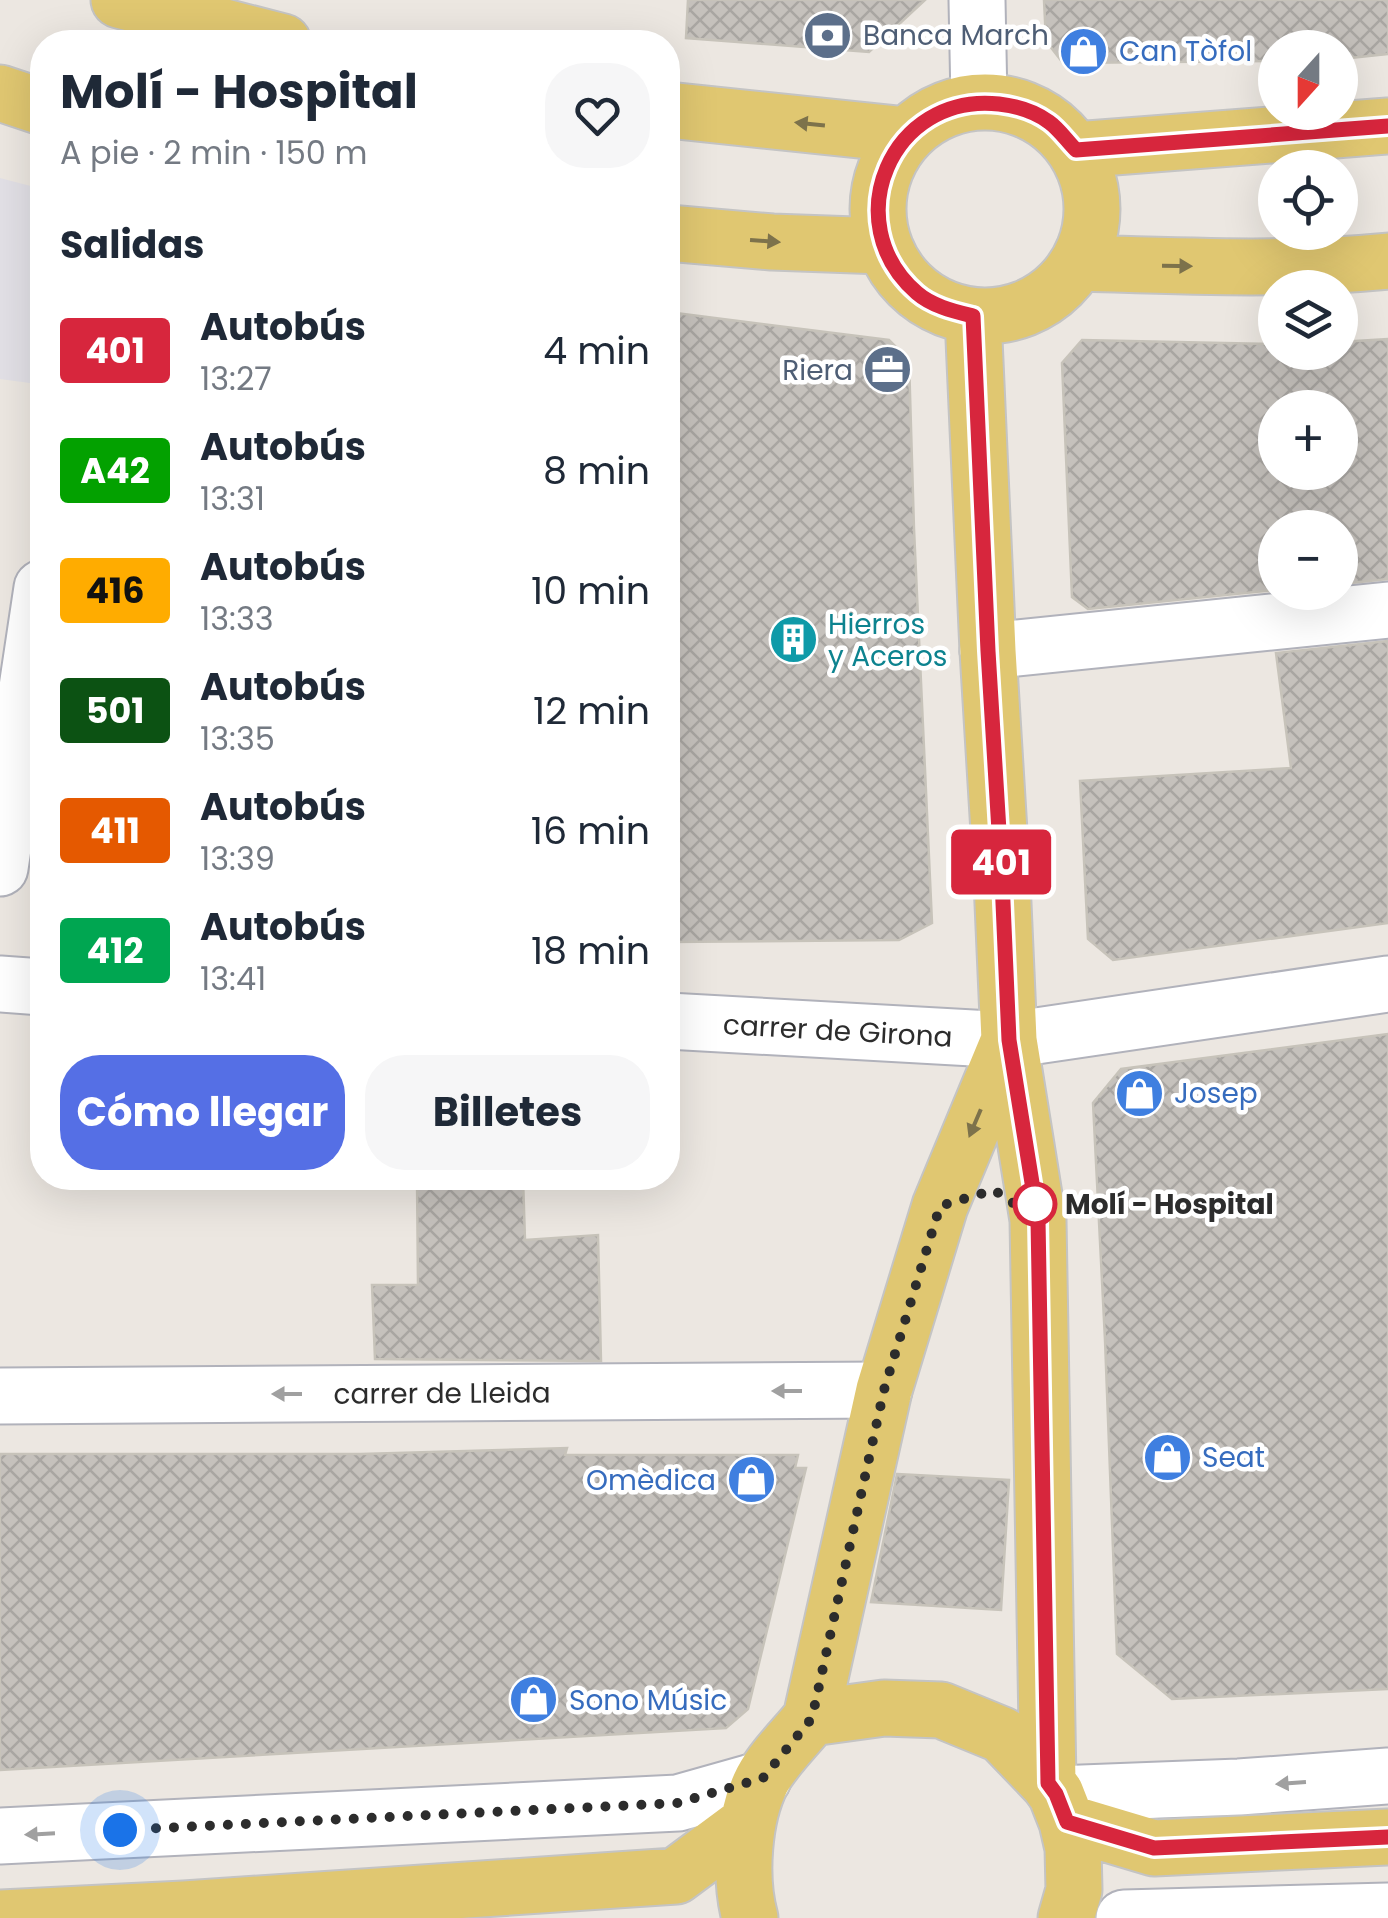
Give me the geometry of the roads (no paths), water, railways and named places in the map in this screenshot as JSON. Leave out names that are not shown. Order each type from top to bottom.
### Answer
[{"type":"main road","points":[[119,0],[236,30]]},
{"type":"main road","points":[[0,93],[30,103]]},
{"type":"main road","points":[[979,102],[1016,106],[1050,122],[1076,150],[1091,186],[1092,226],[1079,263],[1052,295],[1014,313],[973,316],[944,309],[918,294],[898,272],[883,246],[877,206],[886,168],[907,135],[927,118],[953,106],[979,102]]},
{"type":"main road","points":[[680,111],[907,135]]},
{"type":"main road","points":[[1076,150],[1388,126]]},
{"type":"main road","points":[[680,234],[883,246]]},
{"type":"main road","points":[[1079,263],[1322,266],[1388,261]]},
{"type":"main road","points":[[973,316],[1009,1040],[1038,1220],[1057,1800],[1073,1848],[1070,1904]]},
{"type":"main road","points":[[676,1876],[755,1801],[812,1718],[884,1390],[940,1206],[1009,1040]]},
{"type":"main road","points":[[940,1206],[994,1190],[1038,1220]]},
{"type":"main road","points":[[812,1718],[884,1708],[941,1710],[1002,1735],[1057,1800],[1154,1848],[1388,1837]]},
{"type":"main road","points":[[750,1917],[745,1894],[755,1801]]},
{"type":"main road","points":[[1070,1904],[1154,1848]]},
{"type":"main road","points":[[1,1918],[676,1876],[750,1917]]},
{"type":"street","points":[[976,0],[979,102]]},
{"type":"street","points":[[988,651],[1388,610]]},
{"type":"street","points":[[0,868],[30,668]]},
{"type":"street","points":[[0,984],[30,986]]},
{"type":"street","name":"carrer de Girona","points":[[680,1022],[1009,1040],[1388,984]]},
{"type":"street","name":"carrer de Lleida","points":[[0,1396],[884,1390]]},
{"type":"street","points":[[1057,1800],[1388,1776]]},
{"type":"street","points":[[0,1836],[755,1801]]},
{"type":"street","points":[[1124,1918],[1388,1911]]},
{"type":"place","name":"Banca March","points":[[828,35]]},
{"type":"place","name":"Can Tòfol","points":[[1084,51]]},
{"type":"place","name":"Riera","points":[[888,370]]},
{"type":"place","name":"Hierros y Aceros","points":[[793,640]]},
{"type":"place","name":"Josep","points":[[1139,1093]]},
{"type":"place","name":"Molí - Hospital","points":[[1035,1204]]},
{"type":"place","name":"Seat","points":[[1167,1457]]},
{"type":"place","name":"Omèdica","points":[[751,1480]]},
{"type":"place","name":"Sono Músic","points":[[534,1700]]}]
